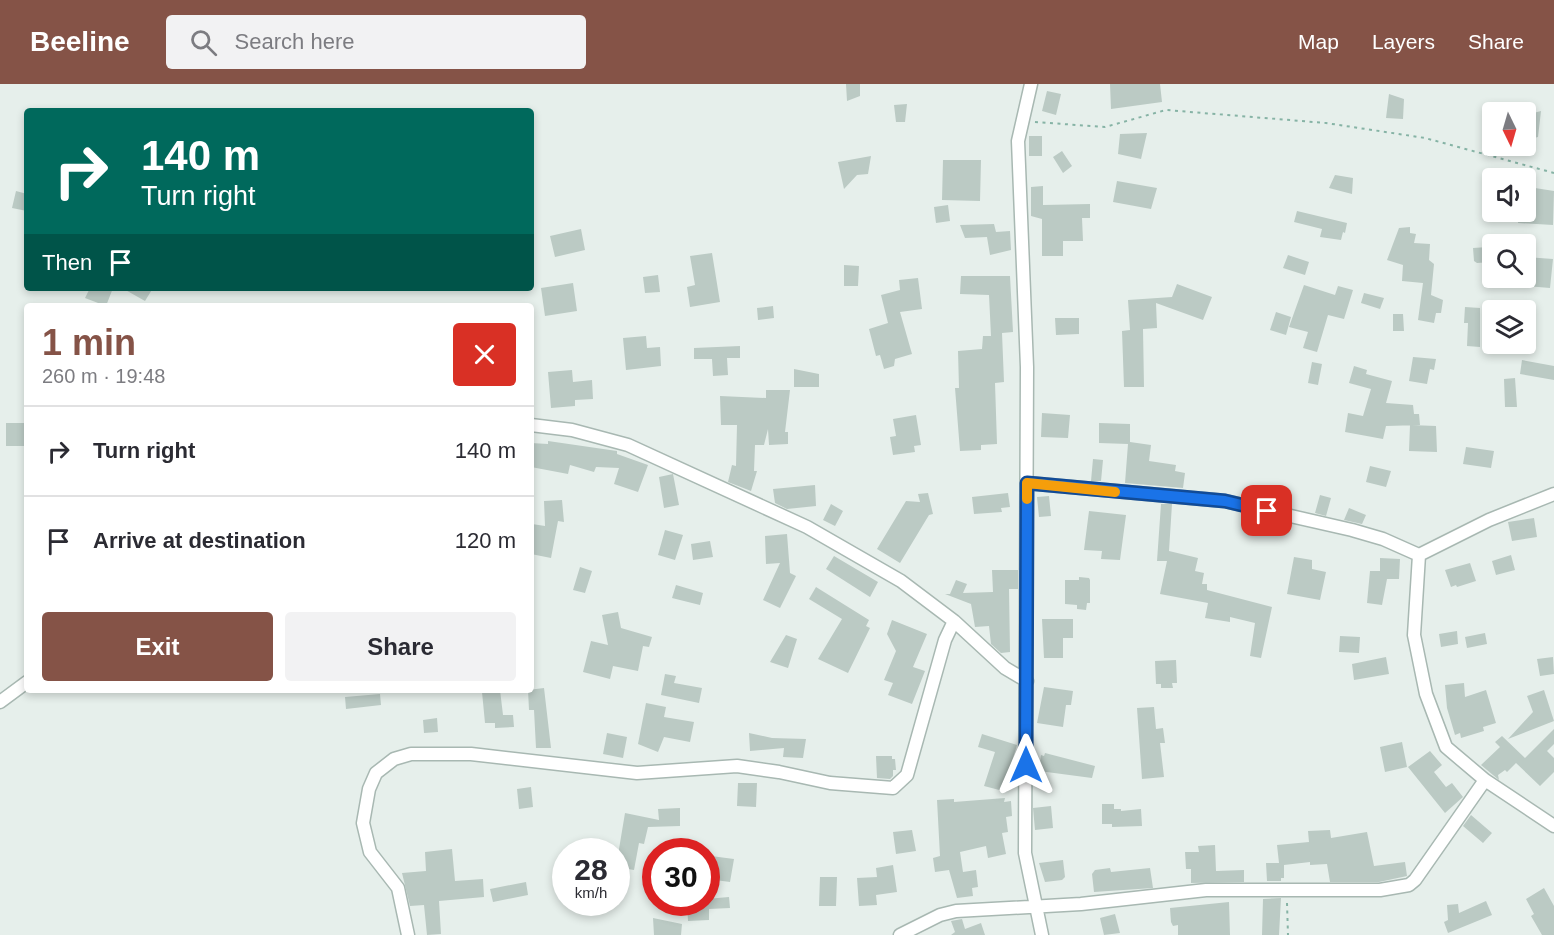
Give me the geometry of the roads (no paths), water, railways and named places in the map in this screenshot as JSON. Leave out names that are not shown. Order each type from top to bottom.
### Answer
[{"type":"street","points":[[1031,84],[1018,141],[1027,367],[1025,853],[1042,935]]},
{"type":"street","points":[[534,425],[572,430],[628,445],[807,527],[901,581],[954,621],[1005,668],[1027,681]]},
{"type":"street","points":[[1027,483],[1225,501],[1352,530],[1383,539],[1419,555]]},
{"type":"street","points":[[1419,555],[1489,520],[1554,494]]},
{"type":"street","points":[[1419,555],[1413,635],[1426,694],[1446,747],[1485,780],[1554,826]]},
{"type":"street","points":[[408,935],[398,888],[370,852],[363,823],[369,789],[376,773],[394,759],[411,754],[471,754],[637,773],[737,766],[830,783],[893,788],[907,775],[945,640],[954,621]]},
{"type":"street","points":[[0,702],[24,684]]},
{"type":"street","points":[[900,935],[940,915],[956,911],[1035,907],[1206,890],[1380,890],[1409,885],[1423,872],[1485,780]]}]
